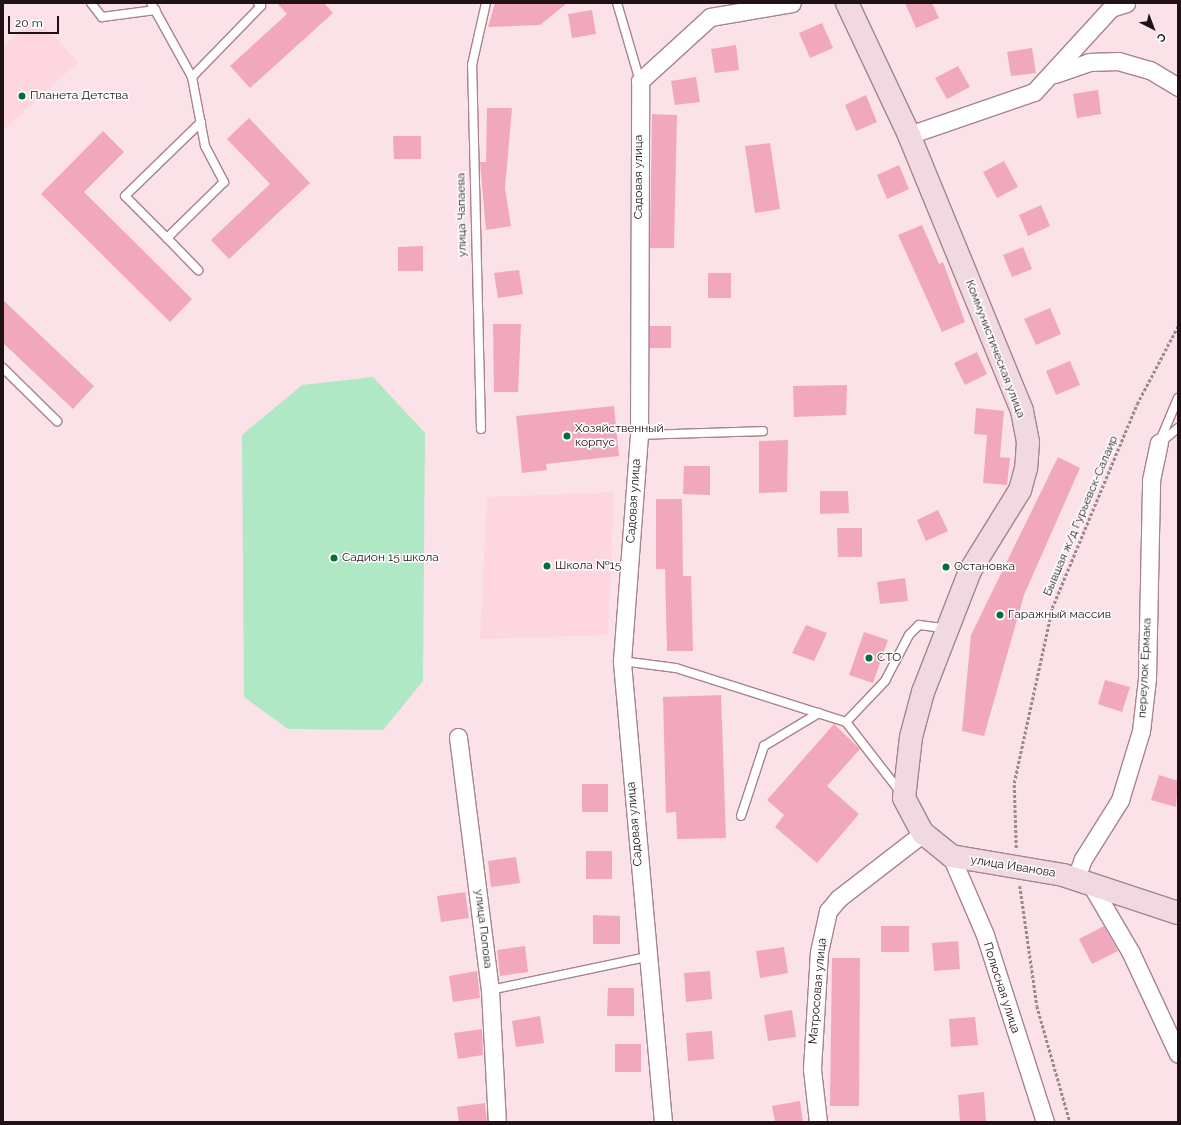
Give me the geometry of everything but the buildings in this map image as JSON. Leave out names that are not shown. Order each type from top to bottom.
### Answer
[{"type":"street","points":[[640,81],[710,16],[792,3]]},
{"type":"street","name":"Коммунистическая улица","points":[[847,3],[909,135],[1022,411],[1028,442],[1026,468],[1020,490],[970,571],[945,628],[912,737],[904,798]]},
{"type":"street","points":[[909,135],[1022,98],[1052,75],[1116,5]]},
{"type":"street","points":[[1052,75],[1090,62],[1111,60],[1150,70],[1178,87]]},
{"type":"street","name":"Садовая улица","points":[[640,81],[639,435],[622,661],[646,957],[663,1122]]},
{"type":"street","name":"переулок Ермака","points":[[1083,881],[1083,859],[1120,800],[1141,731],[1147,678],[1150,480],[1159,443]]},
{"type":"street","name":"улица Попова","points":[[458,736],[490,990],[497,1122]]},
{"type":"street","points":[[904,798],[923,833],[951,856]]},
{"type":"street","name":"Матросовая улица","points":[[818,1122],[812,1069],[819,952],[828,911],[839,898],[923,833]]},
{"type":"street","name":"улица Иванова","points":[[951,856],[1018,865],[1083,881],[1178,913]]},
{"type":"street","name":"Полюсная улица","points":[[951,856],[985,935],[1045,1122]]},
{"type":"street","points":[[1083,881],[1131,953],[1178,1054]]},
{"type":"lane","points":[[91,3],[102,17],[153,7],[192,77],[205,146],[224,182],[167,238]]},
{"type":"lane","points":[[192,77],[261,6],[258,3]]},
{"type":"lane","name":"улица Чапаева","points":[[481,429],[472,65],[486,3]]},
{"type":"lane","points":[[617,3],[640,81]]},
{"type":"lane","points":[[198,270],[125,196],[201,122]]},
{"type":"lane","points":[[3,368],[57,421]]},
{"type":"lane","points":[[1159,443],[1178,398]]},
{"type":"lane","points":[[1159,443],[1178,428]]},
{"type":"lane","points":[[639,435],[763,431]]},
{"type":"lane","points":[[846,722],[885,681],[909,635],[919,625],[945,628]]},
{"type":"lane","points":[[622,661],[676,668],[846,722],[904,798]]},
{"type":"lane","points":[[741,816],[764,746],[819,713]]},
{"type":"lane","points":[[490,990],[646,957]]},
{"type":"path","name":"Бывшая ж/д Гурьевск-Салаир","points":[[1070,1122],[1037,1006],[1023,922],[1018,865],[1014,783],[1052,608],[1137,404],[1178,326]]},
{"type":"shaded area","name":"Планета Детства","points":[[36,17],[78,62],[3,131],[3,47]]},
{"type":"shaded area","name":"Школа №15","points":[[614,492],[608,635],[480,639],[487,497]]},
{"type":"green space","name":"Садион 15 школа","points":[[373,377],[425,433],[423,681],[383,730],[288,729],[244,697],[242,435],[302,385]]},
{"type":"place","name":"Планета Детства","points":[[22,96]]},
{"type":"place","name":"Хозяйственный корпус","points":[[567,436]]},
{"type":"place","name":"Садион 15 школа","points":[[334,558]]},
{"type":"place","name":"Школа №15","points":[[547,566]]},
{"type":"place","name":"Остановка","points":[[946,567]]},
{"type":"place","name":"Гаражный массив","points":[[1000,615]]},
{"type":"place","name":"СТО","points":[[869,658]]}]
